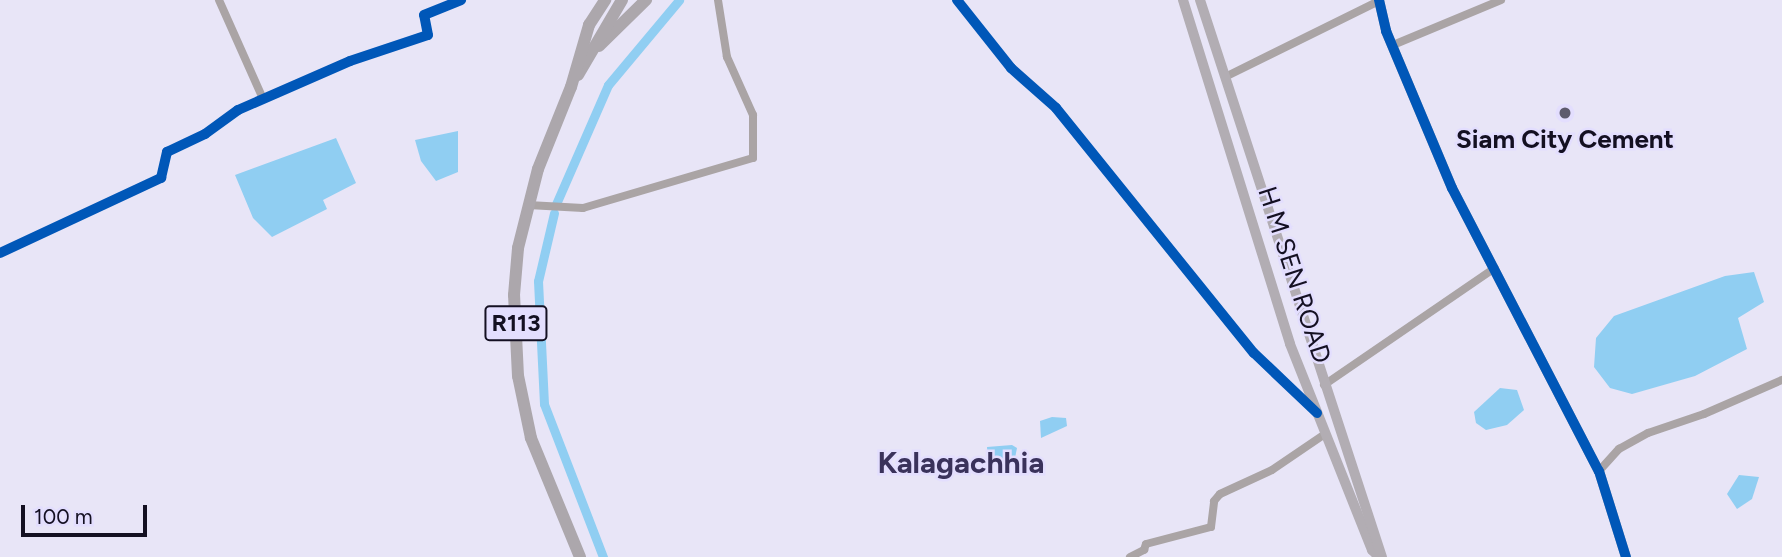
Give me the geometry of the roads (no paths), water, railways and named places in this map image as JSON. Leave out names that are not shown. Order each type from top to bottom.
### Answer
[{"type":"main road","name":"R113","points":[[580,557],[531,438],[518,376],[514,295],[528,205],[571,87],[589,25],[605,0]]},
{"type":"main road","name":"R113","points":[[571,87],[622,0]]},
{"type":"main road","points":[[588,59],[646,0]]},
{"type":"main road","name":"H M SEN ROAD","points":[[1183,0],[1290,344],[1325,434],[1380,557]]},
{"type":"main road","name":"H M SEN ROAD","points":[[1200,0],[1380,557]]},
{"type":"main road","points":[[1379,0],[1393,45],[1447,178],[1600,471],[1626,557]]},
{"type":"main road","points":[[1318,417],[1335,416]]},
{"type":"street","points":[[219,0],[263,99]]},
{"type":"street","points":[[0,253],[161,178],[167,152],[263,99],[428,34],[424,15],[461,0]]},
{"type":"street","points":[[528,205],[583,208],[753,158],[753,115],[727,57],[719,0]]},
{"type":"street","points":[[957,0],[1011,68],[1056,108],[1254,353],[1318,417]]},
{"type":"street","points":[[1225,77],[1379,0]]},
{"type":"street","points":[[1393,45],[1501,0]]},
{"type":"street","points":[[1324,385],[1495,268]]},
{"type":"street","points":[[1600,471],[1619,449],[1648,433],[1782,380]]},
{"type":"street","points":[[1130,557],[1144,550],[1146,544],[1211,527],[1214,501],[1220,494],[1272,470],[1325,434]]},
{"type":"water","points":[[458,131],[458,172],[436,181],[421,161],[415,140]]},
{"type":"water","points":[[336,138],[356,183],[323,200],[327,209],[272,237],[253,218],[235,175]]},
{"type":"water","points":[[1754,272],[1764,302],[1738,318],[1747,349],[1695,376],[1632,394],[1610,388],[1594,367],[1596,338],[1614,316],[1725,276]]},
{"type":"water","points":[[1500,388],[1517,390],[1524,410],[1507,425],[1486,430],[1476,423],[1474,412]]},
{"type":"water","points":[[1052,417],[1066,418],[1067,426],[1041,438],[1040,421]]},
{"type":"water","points":[[1012,445],[1017,448],[1014,463],[988,464],[987,447]]},
{"type":"water","points":[[1739,475],[1759,477],[1752,499],[1737,509],[1727,494]]},
{"type":"waterway","points":[[556,204],[608,85],[679,0]]},
{"type":"waterway","points":[[554,213],[538,281],[544,404],[603,557]]},
{"type":"place","name":"Siam City Cement","points":[[1565,113]]},
{"type":"district","name":"Kalagachhia","points":[[961,463]]}]
